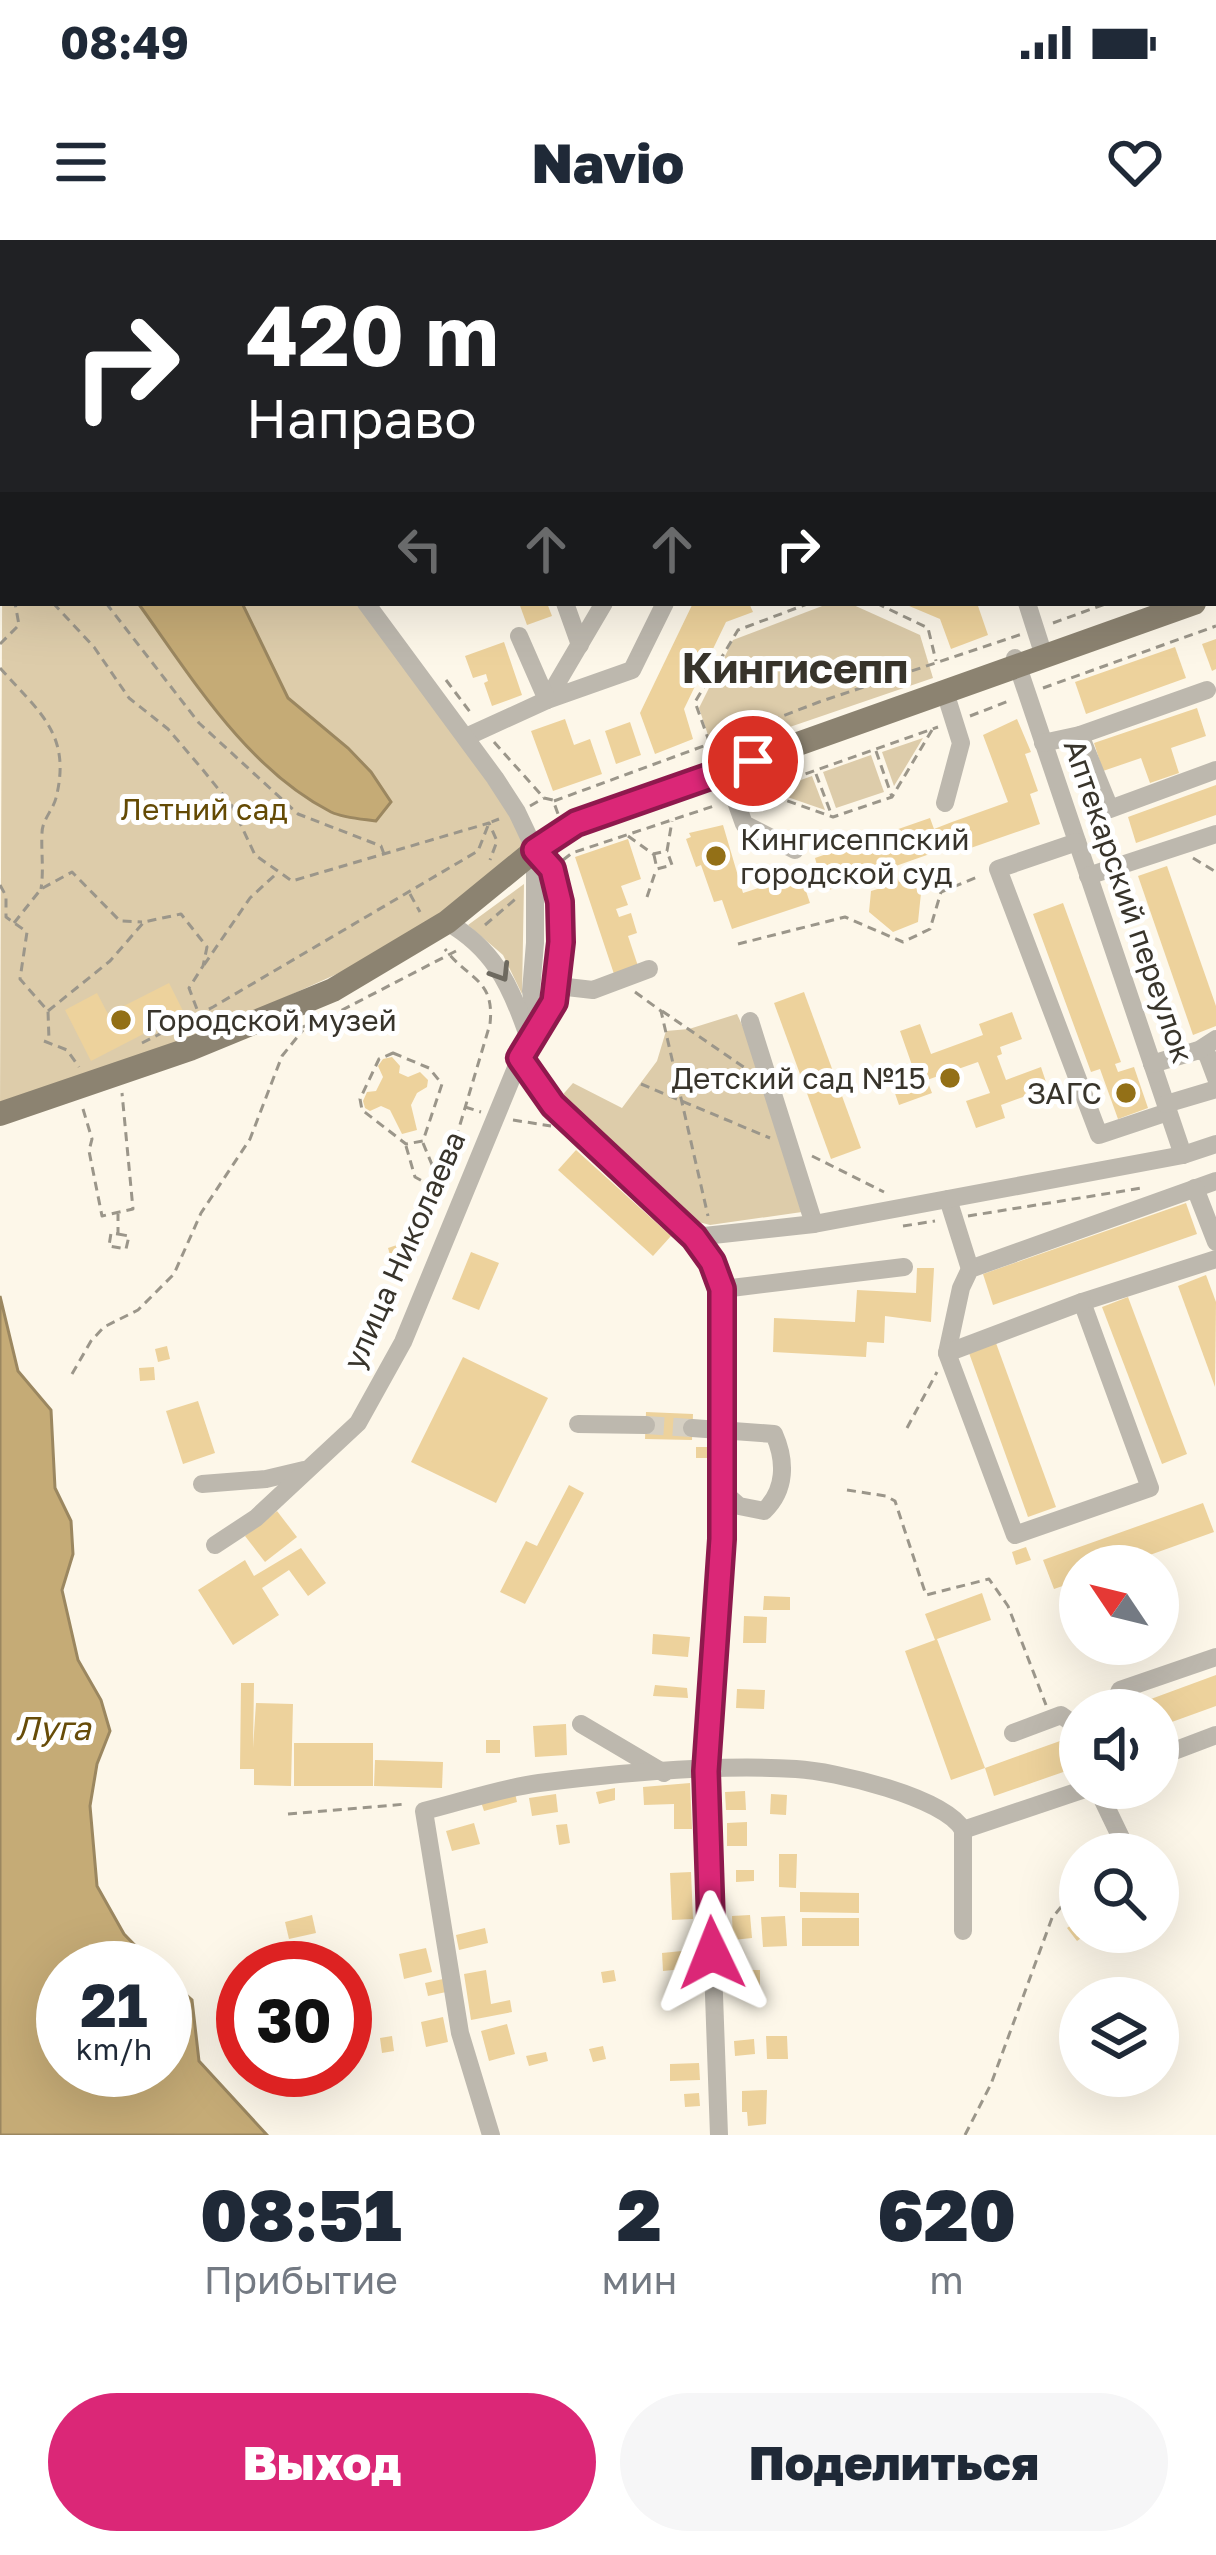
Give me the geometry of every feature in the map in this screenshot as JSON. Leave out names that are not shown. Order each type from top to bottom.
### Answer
[{"type":"main road","points":[[564,829],[945,692],[1016,662],[1041,644],[1167,606]]},
{"type":"main road","points":[[0,1114],[117,1081],[333,990],[447,922],[577,815],[1016,662]]},
{"type":"street","points":[[368,606],[475,734],[535,850],[552,869],[560,902],[558,986],[593,990],[649,969]]},
{"type":"street","points":[[566,606],[580,645]]},
{"type":"street","points":[[547,700],[602,606]]},
{"type":"street","points":[[475,734],[547,700],[632,670],[664,606]]},
{"type":"street","points":[[1028,606],[1041,644]]},
{"type":"street","points":[[519,636],[547,700]]},
{"type":"street","name":"Аптекарский переулок","points":[[1016,662],[1184,1155]]},
{"type":"street","points":[[1043,742],[1080,735],[1207,690]]},
{"type":"street","points":[[945,692],[961,743],[946,803]]},
{"type":"street","points":[[1080,735],[1111,808],[1216,770]]},
{"type":"street","points":[[725,771],[743,824],[795,850]]},
{"type":"street","points":[[1088,876],[1216,834]]},
{"type":"street","points":[[1076,842],[998,869],[1099,1135],[1216,1088]]},
{"type":"street","points":[[529,1044],[536,944],[535,850]]},
{"type":"street","points":[[447,922],[481,945],[505,974],[553,1105],[703,1236],[722,1289],[722,1490],[706,1771],[718,2135]]},
{"type":"street","name":"улица Николаева","points":[[214,1545],[256,1518],[358,1423],[403,1342],[495,1117],[558,986]]},
{"type":"street","points":[[750,1022],[814,1224]]},
{"type":"street","points":[[1152,1064],[1208,1044],[1216,1078]]},
{"type":"street","points":[[703,1236],[951,1209],[1216,1144]]},
{"type":"street","points":[[970,1269],[1216,1181]]},
{"type":"street","points":[[1196,1188],[1216,1242]]},
{"type":"street","points":[[951,1209],[970,1269],[947,1352],[1016,1535],[1150,1488],[1082,1302]]},
{"type":"street","points":[[947,1352],[1216,1258]]},
{"type":"street","points":[[722,1289],[904,1267]]},
{"type":"street","points":[[578,1424],[646,1425]]},
{"type":"street","points":[[692,1428],[774,1434],[783,1455],[778,1497],[764,1511],[740,1506],[722,1490]]},
{"type":"street","points":[[202,1484],[266,1479],[309,1469]]},
{"type":"street","points":[[1123,1689],[1216,1657]]},
{"type":"street","points":[[1013,1733],[1059,1716]]},
{"type":"street","points":[[581,1724],[664,1774]]},
{"type":"street","points":[[1179,1749],[1216,1735]]},
{"type":"street","points":[[491,2135],[460,2032],[424,1811],[536,1783],[800,1768],[913,1794],[956,1817],[963,1830],[963,1931]]},
{"type":"street","points":[[963,1830],[1059,1799]]},
{"type":"path","points":[[0,644],[19,625],[16,606]]},
{"type":"path","points":[[56,606],[94,647],[129,698],[168,729],[232,806],[255,855],[292,881],[488,823],[544,798]]},
{"type":"path","points":[[108,606],[199,723],[298,814],[381,846],[384,855]]},
{"type":"path","points":[[780,606],[783,613]]},
{"type":"path","points":[[710,744],[695,702],[738,630],[802,606]]},
{"type":"path","points":[[882,606],[928,628],[937,662]]},
{"type":"path","points":[[553,802],[937,662],[1041,644],[1103,606]]},
{"type":"path","points":[[0,668],[50,724],[62,754],[56,802],[41,828],[45,860],[41,889]]},
{"type":"path","points":[[758,791],[833,817],[892,797],[932,729]]},
{"type":"path","points":[[475,734],[553,802],[564,829]]},
{"type":"path","points":[[875,750],[892,797]]},
{"type":"path","points":[[815,771],[833,817]]},
{"type":"path","points":[[657,869],[672,866],[667,850],[672,820]]},
{"type":"path","points":[[488,823],[497,841],[489,862]]},
{"type":"path","points":[[155,1045],[132,1050],[478,851],[488,823]]},
{"type":"path","points":[[627,835],[653,854],[657,869],[647,897]]},
{"type":"path","points":[[653,854],[667,850]]},
{"type":"path","points":[[738,944],[845,917],[903,942],[930,928],[941,892],[998,869]]},
{"type":"path","points":[[14,923],[41,889],[72,872],[120,921],[144,922],[181,914],[207,946],[203,967]]},
{"type":"path","points":[[199,1014],[189,988],[250,898],[278,872]]},
{"type":"path","points":[[0,884],[6,896],[6,917],[27,932],[20,979],[48,1011],[46,1040],[68,1050],[82,1072]]},
{"type":"path","points":[[48,1011],[110,962],[144,922]]},
{"type":"path","points":[[424,1223],[465,1107],[492,1005],[488,991],[448,956]]},
{"type":"path","points":[[621,982],[770,1084]]},
{"type":"path","points":[[661,1011],[703,1236]]},
{"type":"path","points":[[72,1374],[104,1327],[138,1310],[174,1274],[201,1214],[250,1139],[282,1056],[305,1027]]},
{"type":"path","points":[[426,1183],[415,1177],[406,1144],[362,1109],[360,1100],[385,1054],[430,1069],[442,1084],[423,1141],[440,1186]]},
{"type":"path","points":[[91,1098],[81,1112],[92,1139],[88,1151],[102,1216],[134,1209],[117,1081]]},
{"type":"path","points":[[465,1107],[553,1126]]},
{"type":"path","points":[[406,1144],[423,1141]]},
{"type":"path","points":[[886,1228],[951,1209],[1160,1185]]},
{"type":"path","points":[[118,1212],[118,1234]]},
{"type":"path","points":[[908,1428],[947,1352]]},
{"type":"path","points":[[886,1482],[886,1496]]},
{"type":"path","points":[[847,1490],[895,1501],[926,1595],[988,1580],[1008,1606],[1051,1719]]},
{"type":"path","points":[[288,1814],[406,1804],[424,1811]]},
{"type":"path","points":[[965,2135],[991,2084],[1059,1910]]},
{"type":"green space","name":"Летний сад","points":[[2,606],[369,606],[535,850],[434,930],[112,1076],[0,1111]]},
{"type":"green space","points":[[822,606],[856,606],[920,635],[933,678],[714,753],[699,708],[733,640]]},
{"type":"green space","points":[[923,738],[894,786],[882,752]]},
{"type":"green space","points":[[871,755],[884,792],[836,808],[823,772]]},
{"type":"green space","points":[[812,776],[825,810],[770,791]]},
{"type":"green space","points":[[524,884],[522,994],[503,955],[468,925]]},
{"type":"green space","points":[[737,1014],[770,1085],[809,1211],[710,1225],[695,1221],[559,1099],[573,1083],[622,1108],[657,1061],[666,1031]]},
{"type":"water","points":[[140,606],[243,606],[288,698],[348,748],[391,802],[376,821],[331,812],[273,772],[201,691]]},
{"type":"water","name":"Луга","points":[[0,1296],[18,1371],[51,1410],[55,1488],[71,1521],[73,1554],[62,1590],[78,1660],[101,1700],[110,1731],[97,1764],[90,1806],[97,1886],[131,1941],[36,1941],[36,2097],[192,2097],[192,2000],[199,2061],[216,2080],[216,2097],[232,2097],[267,2135],[0,2135]]},
{"type":"building","points":[[520,606],[548,606],[552,616],[527,625]]},
{"type":"building","points":[[692,606],[750,606],[753,612],[726,622],[684,709],[693,739],[655,754],[640,713]]},
{"type":"building","points":[[909,606],[978,606],[988,635],[951,649],[940,619]]},
{"type":"building","points":[[1216,639],[1216,669],[1212,671],[1202,644]]},
{"type":"building","points":[[504,642],[522,695],[492,706],[484,683],[486,674],[473,678],[465,656]]},
{"type":"building","points":[[1175,647],[1186,678],[1086,714],[1075,682]]},
{"type":"building","points":[[1197,708],[1206,736],[1171,748],[1179,773],[1150,783],[1141,758],[1103,771],[1094,743]]},
{"type":"building","points":[[565,719],[574,745],[590,739],[602,774],[553,791],[531,731]]},
{"type":"building","points":[[1017,719],[1031,752],[1025,754],[1038,791],[1030,794],[1040,824],[962,851],[957,837],[939,843],[941,850],[893,867],[899,882],[908,880],[921,893],[918,922],[893,932],[869,912],[871,891],[881,888],[876,874],[826,891],[823,882],[805,888],[810,903],[732,929],[722,900],[714,902],[701,865],[696,867],[686,839],[689,833],[723,825],[743,893],[818,869],[815,858],[930,818],[934,829],[1008,802],[983,735]]},
{"type":"building","points":[[630,722],[641,755],[616,764],[605,731]]},
{"type":"building","points":[[1216,785],[1216,815],[1136,843],[1128,817]]},
{"type":"building","points":[[628,839],[641,879],[621,886],[628,905],[616,909],[619,917],[631,913],[637,933],[628,936],[639,969],[615,977],[575,857]]},
{"type":"building","points":[[1167,866],[1216,1006],[1216,1026],[1193,1035],[1138,876]]},
{"type":"building","points":[[1063,903],[1121,1062],[1115,1064],[1118,1072],[1134,1067],[1148,1108],[1118,1119],[1100,1069],[1091,1072],[1033,914]]},
{"type":"building","name":"Городской музей","points":[[169,983],[184,1013],[91,1061],[65,1010],[97,993],[108,1014]]},
{"type":"building","points":[[804,992],[861,1148],[831,1159],[774,1003]]},
{"type":"building","points":[[1012,1012],[1022,1039],[1000,1047],[1002,1054],[997,1056],[1006,1080],[1041,1067],[1048,1088],[1001,1105],[1005,1118],[976,1128],[966,1101],[990,1093],[978,1062],[927,1080],[932,1093],[899,1105],[889,1076],[913,1068],[900,1031],[920,1024],[931,1054],[983,1035],[979,1024]]},
{"type":"building","points":[[392,1057],[400,1066],[399,1073],[408,1077],[420,1072],[428,1080],[411,1105],[417,1130],[402,1134],[390,1110],[381,1106],[370,1111],[363,1101],[383,1077],[378,1066]]},
{"type":"building","points":[[576,1150],[671,1236],[653,1256],[558,1170]]},
{"type":"building","points":[[1186,1203],[1197,1234],[993,1305],[983,1274]]},
{"type":"building","points":[[406,1242],[409,1252],[391,1258],[388,1248]]},
{"type":"building","points":[[471,1252],[499,1263],[479,1310],[452,1299]]},
{"type":"building","points":[[917,1268],[934,1268],[931,1322],[885,1316],[884,1343],[867,1342],[866,1357],[773,1352],[774,1318],[855,1322],[857,1290],[916,1293]]},
{"type":"building","points":[[1206,1275],[1216,1302],[1215,1387],[1178,1286]]},
{"type":"building","points":[[1128,1297],[1187,1454],[1162,1464],[1102,1307]]},
{"type":"building","points":[[996,1343],[1056,1507],[1028,1517],[969,1353]]},
{"type":"building","points":[[167,1346],[170,1359],[158,1362],[155,1349]]},
{"type":"building","points":[[463,1357],[548,1398],[496,1503],[411,1462]]},
{"type":"building","points":[[154,1367],[155,1380],[140,1381],[139,1368]]},
{"type":"building","points":[[198,1401],[215,1453],[183,1464],[166,1411]]},
{"type":"building","points":[[646,1412],[693,1414],[692,1440],[645,1439]]},
{"type":"building","points":[[696,1447],[713,1447],[713,1458],[696,1458]]},
{"type":"building","points":[[569,1485],[584,1493],[525,1604],[500,1592],[526,1541],[537,1546]]},
{"type":"building","points":[[1203,1503],[1214,1532],[1178,1545],[1085,1545]]},
{"type":"building","points":[[277,1511],[297,1537],[265,1562],[245,1536]]},
{"type":"building","points":[[1026,1547],[1031,1560],[1016,1565],[1012,1552]]},
{"type":"building","points":[[301,1548],[326,1583],[308,1596],[289,1570],[262,1588],[279,1615],[233,1645],[198,1590],[245,1560],[254,1576]]},
{"type":"building","points":[[1059,1554],[1059,1587],[1054,1589],[1043,1560]]},
{"type":"building","points":[[982,1593],[991,1620],[937,1639],[985,1768],[951,1780],[905,1651],[935,1640],[925,1614]]},
{"type":"building","points":[[764,1596],[790,1597],[790,1610],[763,1610]]},
{"type":"building","points":[[744,1616],[767,1617],[766,1643],[743,1643]]},
{"type":"building","points":[[653,1634],[690,1637],[688,1657],[652,1654]]},
{"type":"building","points":[[1216,1675],[1216,1706],[1179,1719],[1178,1689]]},
{"type":"building","points":[[241,1683],[254,1683],[253,1748],[256,1703],[293,1704],[291,1786],[254,1785],[254,1769],[240,1769]]},
{"type":"building","points":[[655,1685],[687,1688],[688,1698],[653,1696]]},
{"type":"building","points":[[737,1689],[765,1690],[764,1709],[736,1708]]},
{"type":"building","points":[[566,1724],[567,1755],[535,1757],[533,1726]]},
{"type":"building","points":[[486,1740],[500,1740],[500,1753],[486,1753]]},
{"type":"building","points":[[1059,1741],[1059,1774],[994,1796],[985,1768]]},
{"type":"building","points":[[294,1743],[373,1743],[373,1786],[294,1786]]},
{"type":"building","points":[[375,1760],[443,1762],[442,1788],[374,1786]]},
{"type":"building","points":[[690,1783],[692,1829],[674,1829],[674,1804],[644,1805],[643,1787]]},
{"type":"building","points":[[615,1788],[615,1800],[599,1804],[596,1792]]},
{"type":"building","points":[[745,1791],[746,1810],[726,1810],[725,1792]]},
{"type":"building","points":[[515,1793],[517,1802],[484,1811],[481,1802]]},
{"type":"building","points":[[556,1794],[558,1812],[532,1816],[529,1798]]},
{"type":"building","points":[[771,1794],[787,1795],[786,1815],[770,1814]]},
{"type":"building","points":[[747,1822],[747,1846],[727,1846],[727,1823]]},
{"type":"building","points":[[474,1823],[480,1844],[452,1851],[446,1831]]},
{"type":"building","points":[[567,1824],[570,1843],[559,1845],[556,1825]]},
{"type":"building","points":[[779,1854],[797,1854],[796,1888],[779,1887]]},
{"type":"building","points":[[736,1870],[754,1870],[754,1881],[736,1882]]},
{"type":"building","points":[[691,1872],[693,1919],[672,1920],[670,1873]]},
{"type":"building","points":[[800,1892],[859,1893],[859,1913],[800,1912]]},
{"type":"building","points":[[312,1915],[316,1933],[289,1939],[285,1922]]},
{"type":"building","points":[[750,1915],[752,1938],[733,1940],[732,1916]]},
{"type":"building","points":[[785,1916],[787,1946],[763,1947],[761,1917]]},
{"type":"building","points":[[802,1918],[859,1918],[859,1946],[802,1946]]},
{"type":"building","points":[[485,1928],[488,1943],[459,1950],[456,1935]]},
{"type":"building","points":[[426,1948],[432,1972],[404,1979],[399,1954]]},
{"type":"building","points":[[692,1950],[694,1968],[663,1971],[662,1953]]},
{"type":"building","points":[[486,1970],[491,2004],[510,2000],[512,2012],[471,2020],[464,1974]]},
{"type":"building","points":[[614,1970],[616,1981],[603,1983],[601,1972]]},
{"type":"building","points":[[734,1970],[760,1970],[760,1986],[734,1986]]},
{"type":"building","points":[[443,1979],[446,1992],[428,1996],[425,1983]]},
{"type":"building","points":[[443,2017],[448,2042],[426,2047],[421,2022]]},
{"type":"building","points":[[507,2024],[515,2054],[489,2061],[481,2031]]},
{"type":"building","points":[[392,2036],[394,2051],[382,2053],[380,2038]]},
{"type":"building","points":[[766,2036],[787,2036],[788,2059],[767,2059]]},
{"type":"building","points":[[754,2039],[755,2054],[735,2056],[734,2041]]},
{"type":"building","points":[[603,2046],[606,2059],[593,2062],[589,2049]]},
{"type":"building","points":[[546,2052],[548,2061],[529,2066],[526,2056]]},
{"type":"building","points":[[699,2063],[700,2080],[670,2081],[670,2064]]},
{"type":"building","points":[[767,2090],[766,2124],[748,2126],[742,2091]]},
{"type":"building","points":[[699,2093],[700,2106],[685,2107],[684,2094]]},
{"type":"tunnel","points":[[646,1425],[692,1428]]},
{"type":"place","name":"Кингисеппский городской суд","points":[[716,856]]},
{"type":"place","name":"Городской музей","points":[[121,1020]]},
{"type":"place","name":"Детский сад №15","points":[[950,1078]]},
{"type":"place","name":"ЗАГС","points":[[1126,1093]]},
{"type":"district","name":"Кингисепп","points":[[795,667]]},
{"type":"route","points":[[712,1953],[706,1771],[722,1539],[722,1289],[712,1262],[694,1237],[553,1105],[520,1058],[554,1002],[558,986],[560,902],[552,869],[535,850],[576,823],[753,761]]}]
